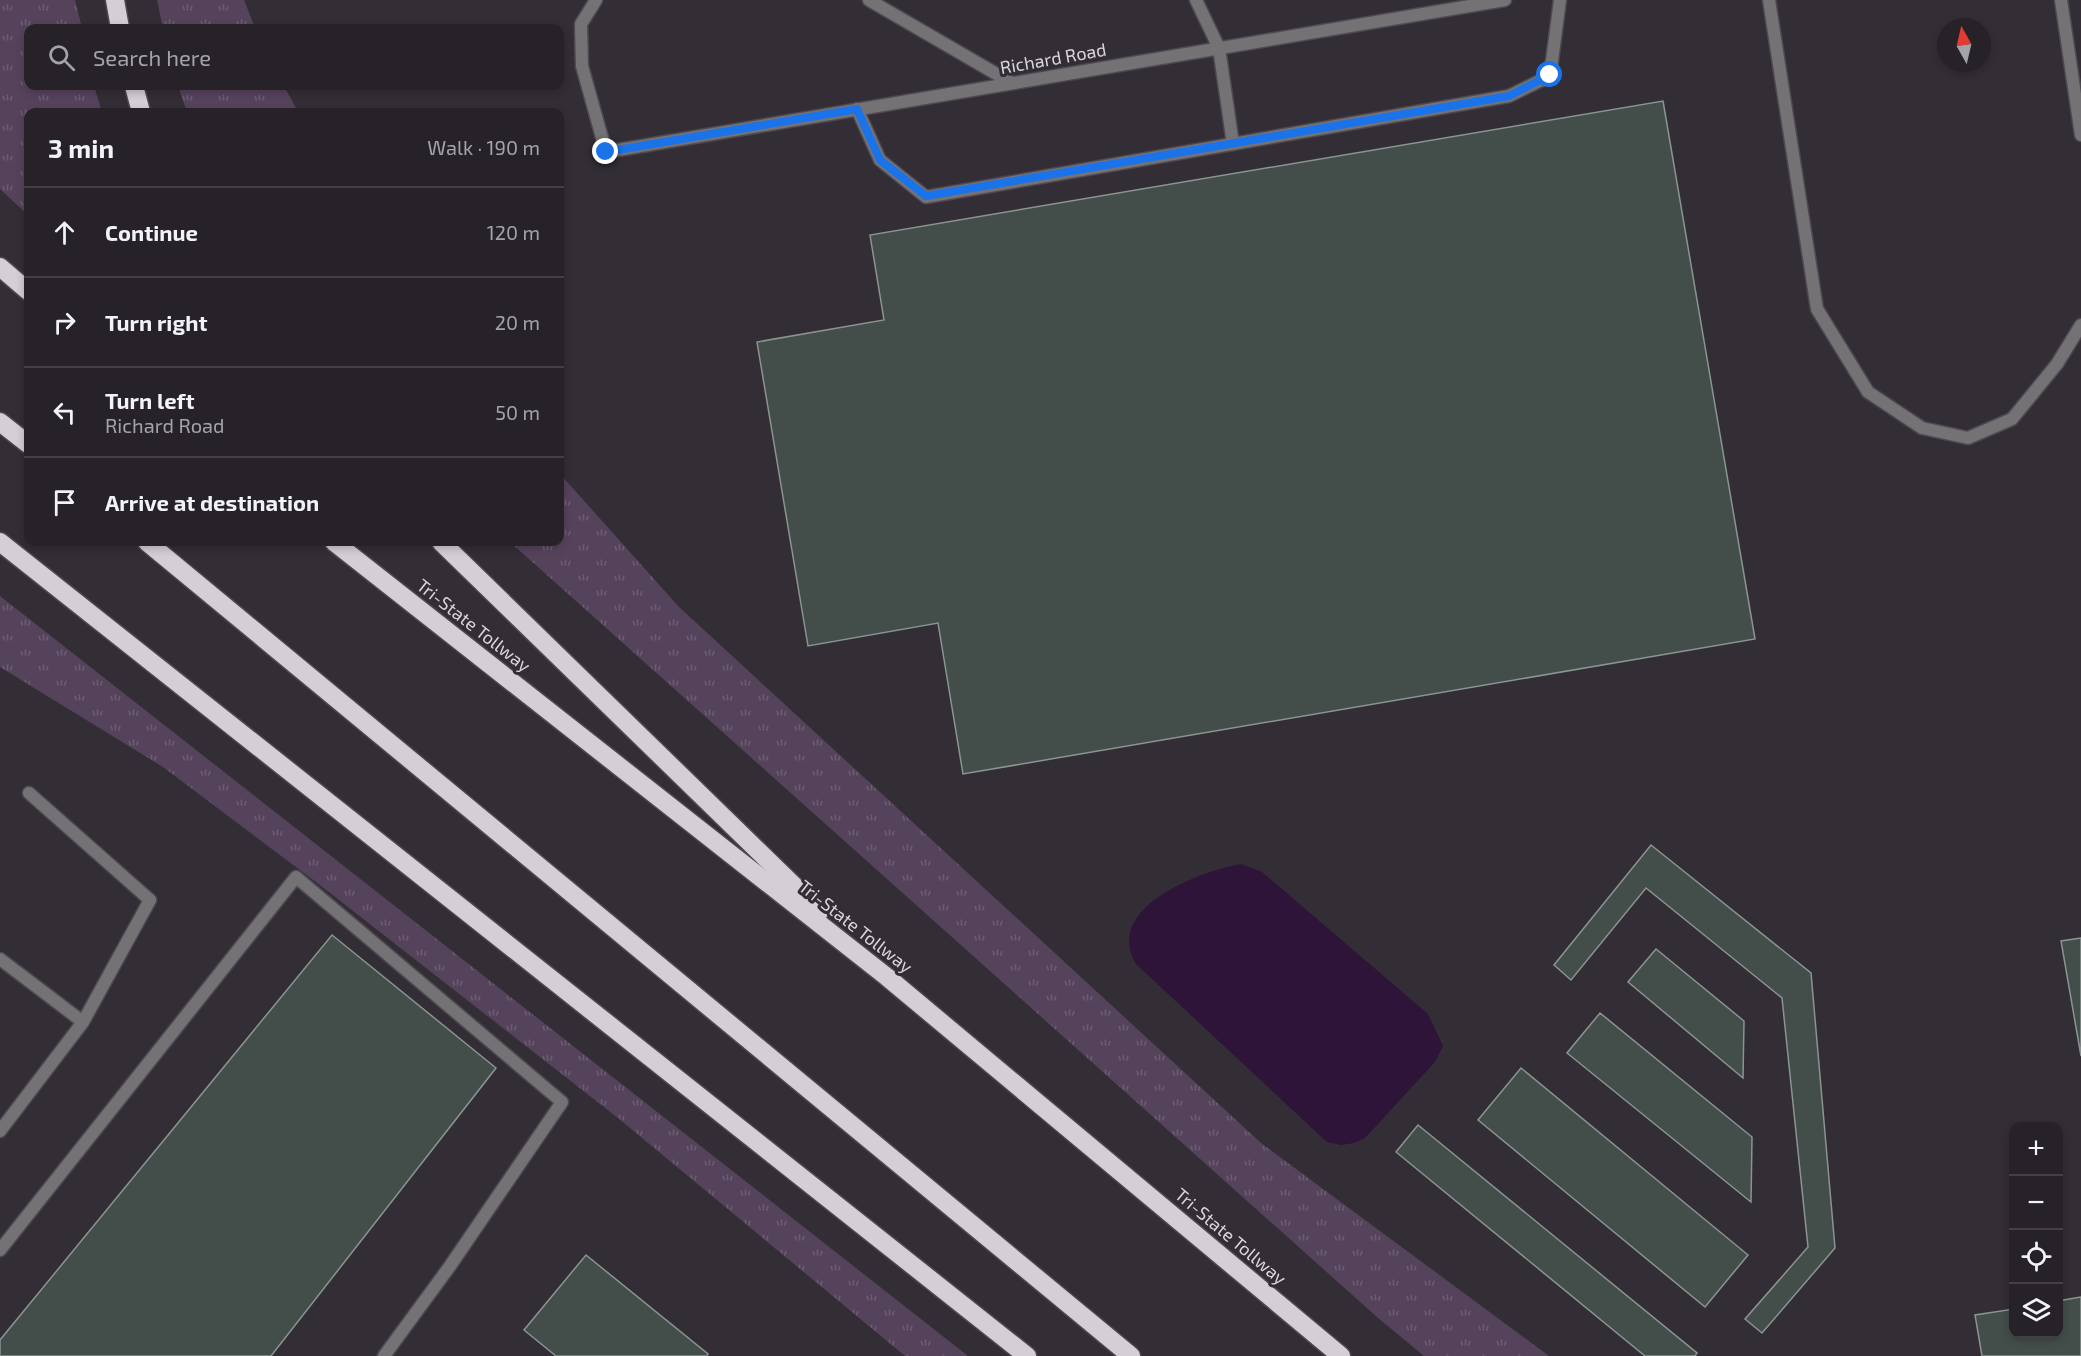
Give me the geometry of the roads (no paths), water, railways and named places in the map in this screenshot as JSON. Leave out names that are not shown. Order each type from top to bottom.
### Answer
[{"type":"highway","points":[[115,0],[119,24]]},
{"type":"highway","points":[[135,90],[140,108]]},
{"type":"highway","points":[[0,267],[24,288]]},
{"type":"highway","points":[[0,422],[24,441]]},
{"type":"highway","points":[[0,542],[1028,1356]]},
{"type":"highway","points":[[152,546],[1131,1356]]},
{"type":"highway","name":"Tri-State Tollway","points":[[339,546],[887,977],[1341,1356]]},
{"type":"highway","points":[[445,546],[887,977]]},
{"type":"street","name":"Richard Road","points":[[596,0],[581,24],[582,66],[606,152],[1505,0]]},
{"type":"street","points":[[869,0],[1012,83]]},
{"type":"street","points":[[1196,0],[1219,48],[1233,144]]},
{"type":"street","points":[[857,109],[880,160],[926,196],[1509,96],[1550,75],[1560,0]]},
{"type":"street","points":[[1768,0],[1817,309],[1868,392],[1922,428],[1968,438],[2012,419],[2057,364],[2081,325]]},
{"type":"street","points":[[2061,0],[2081,135]]},
{"type":"street","points":[[0,1131],[83,1022],[150,900],[29,793]]},
{"type":"street","points":[[0,1250],[296,877],[562,1102],[450,1266],[384,1356]]},
{"type":"street","points":[[0,959],[83,1022]]}]
